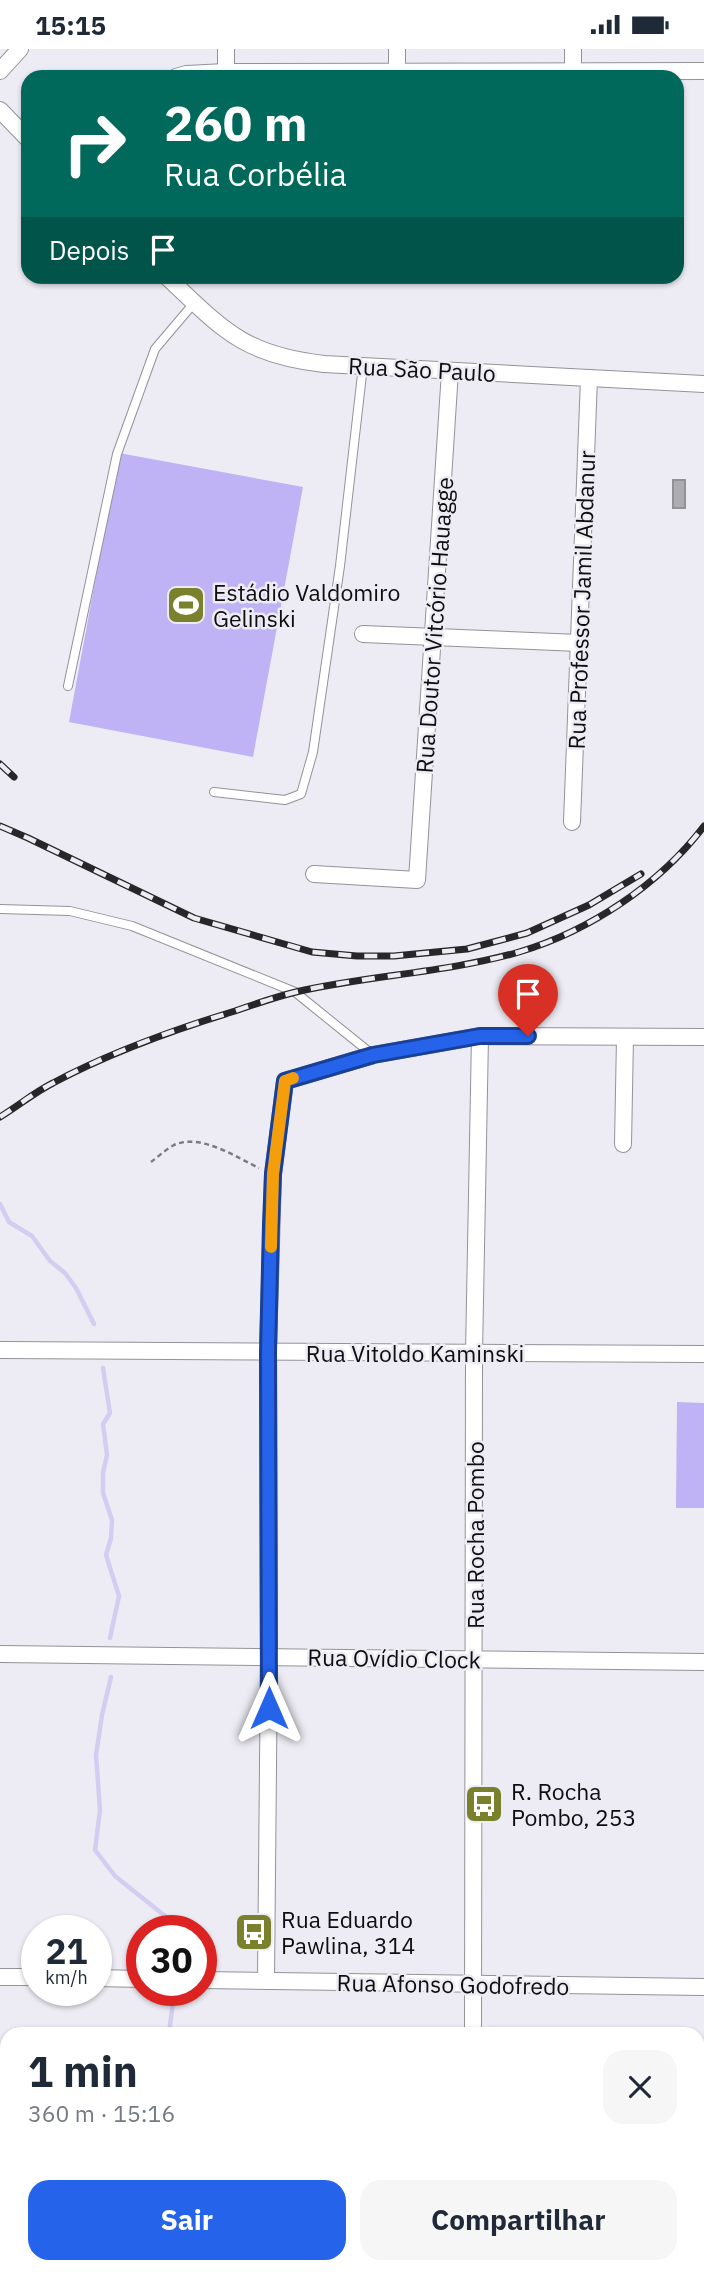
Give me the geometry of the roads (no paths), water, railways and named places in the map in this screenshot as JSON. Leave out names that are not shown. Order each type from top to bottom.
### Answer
[{"type":"street","points":[[0,71],[20,49]]},
{"type":"street","points":[[226,49],[226,70]]},
{"type":"street","points":[[397,49],[397,70]]},
{"type":"street","points":[[572,70],[573,49]]},
{"type":"street","points":[[684,71],[704,71]]},
{"type":"street","points":[[0,110],[21,132]]},
{"type":"street","name":"Rua São Paulo","points":[[174,284],[230,334],[268,353],[292,360],[704,384]]},
{"type":"street","name":"Rua Doutor Vitcório Hauagge","points":[[314,873],[417,880],[450,371]]},
{"type":"street","name":"Rua Professor Jamil Abdanur","points":[[572,822],[589,377]]},
{"type":"street","points":[[363,634],[579,643]]},
{"type":"street","points":[[266,1981],[268,1352],[273,1174],[285,1081],[373,1055],[480,1036],[704,1037]]},
{"type":"street","name":"Rua Rocha Pombo","points":[[473,2027],[474,1353],[480,1036]]},
{"type":"street","points":[[623,1144],[625,1038]]},
{"type":"street","name":"Rua Vitoldo Kaminski","points":[[0,1350],[704,1355]]},
{"type":"street","name":"Rua Ovídio Clock","points":[[0,1654],[704,1661]]},
{"type":"street","points":[[0,1977],[21,1977]]},
{"type":"street","name":"Rua Afonso Godofredo","points":[[217,1980],[704,1987]]},
{"type":"lane","points":[[68,687],[117,454],[155,349],[194,303]]},
{"type":"lane","points":[[214,792],[285,800],[302,795],[307,779],[340,566],[363,365]]},
{"type":"lane","points":[[0,909],[71,911],[132,926],[295,992],[373,1055]]},
{"type":"waterway","points":[[0,1204],[9,1222],[32,1236],[50,1261],[65,1273],[76,1288],[94,1324]]},
{"type":"waterway","points":[[103,1368],[110,1413],[103,1424],[107,1455],[103,1493],[112,1520],[106,1555],[119,1596],[110,1638]]},
{"type":"waterway","points":[[111,1677],[96,1755],[100,1810],[95,1850],[115,1876],[164,1915]]},
{"type":"waterway","points":[[170,2027],[173,2006]]},
{"type":"railway","points":[[0,764],[14,777]]},
{"type":"railway","points":[[0,826],[194,918],[312,952],[357,956],[394,956],[467,949],[527,933],[589,905],[641,874]]},
{"type":"railway","points":[[0,1117],[46,1087],[97,1061],[165,1034],[265,1001],[324,986],[491,959],[546,943],[597,918],[645,886],[667,867],[704,826]]},
{"type":"place","name":"Estádio Valdomiro Gelinski","points":[[186,605]]},
{"type":"place","name":"R. Rocha Pombo, 253","points":[[484,1804]]},
{"type":"place","name":"Rua Eduardo Pawlina, 314","points":[[254,1932]]}]
